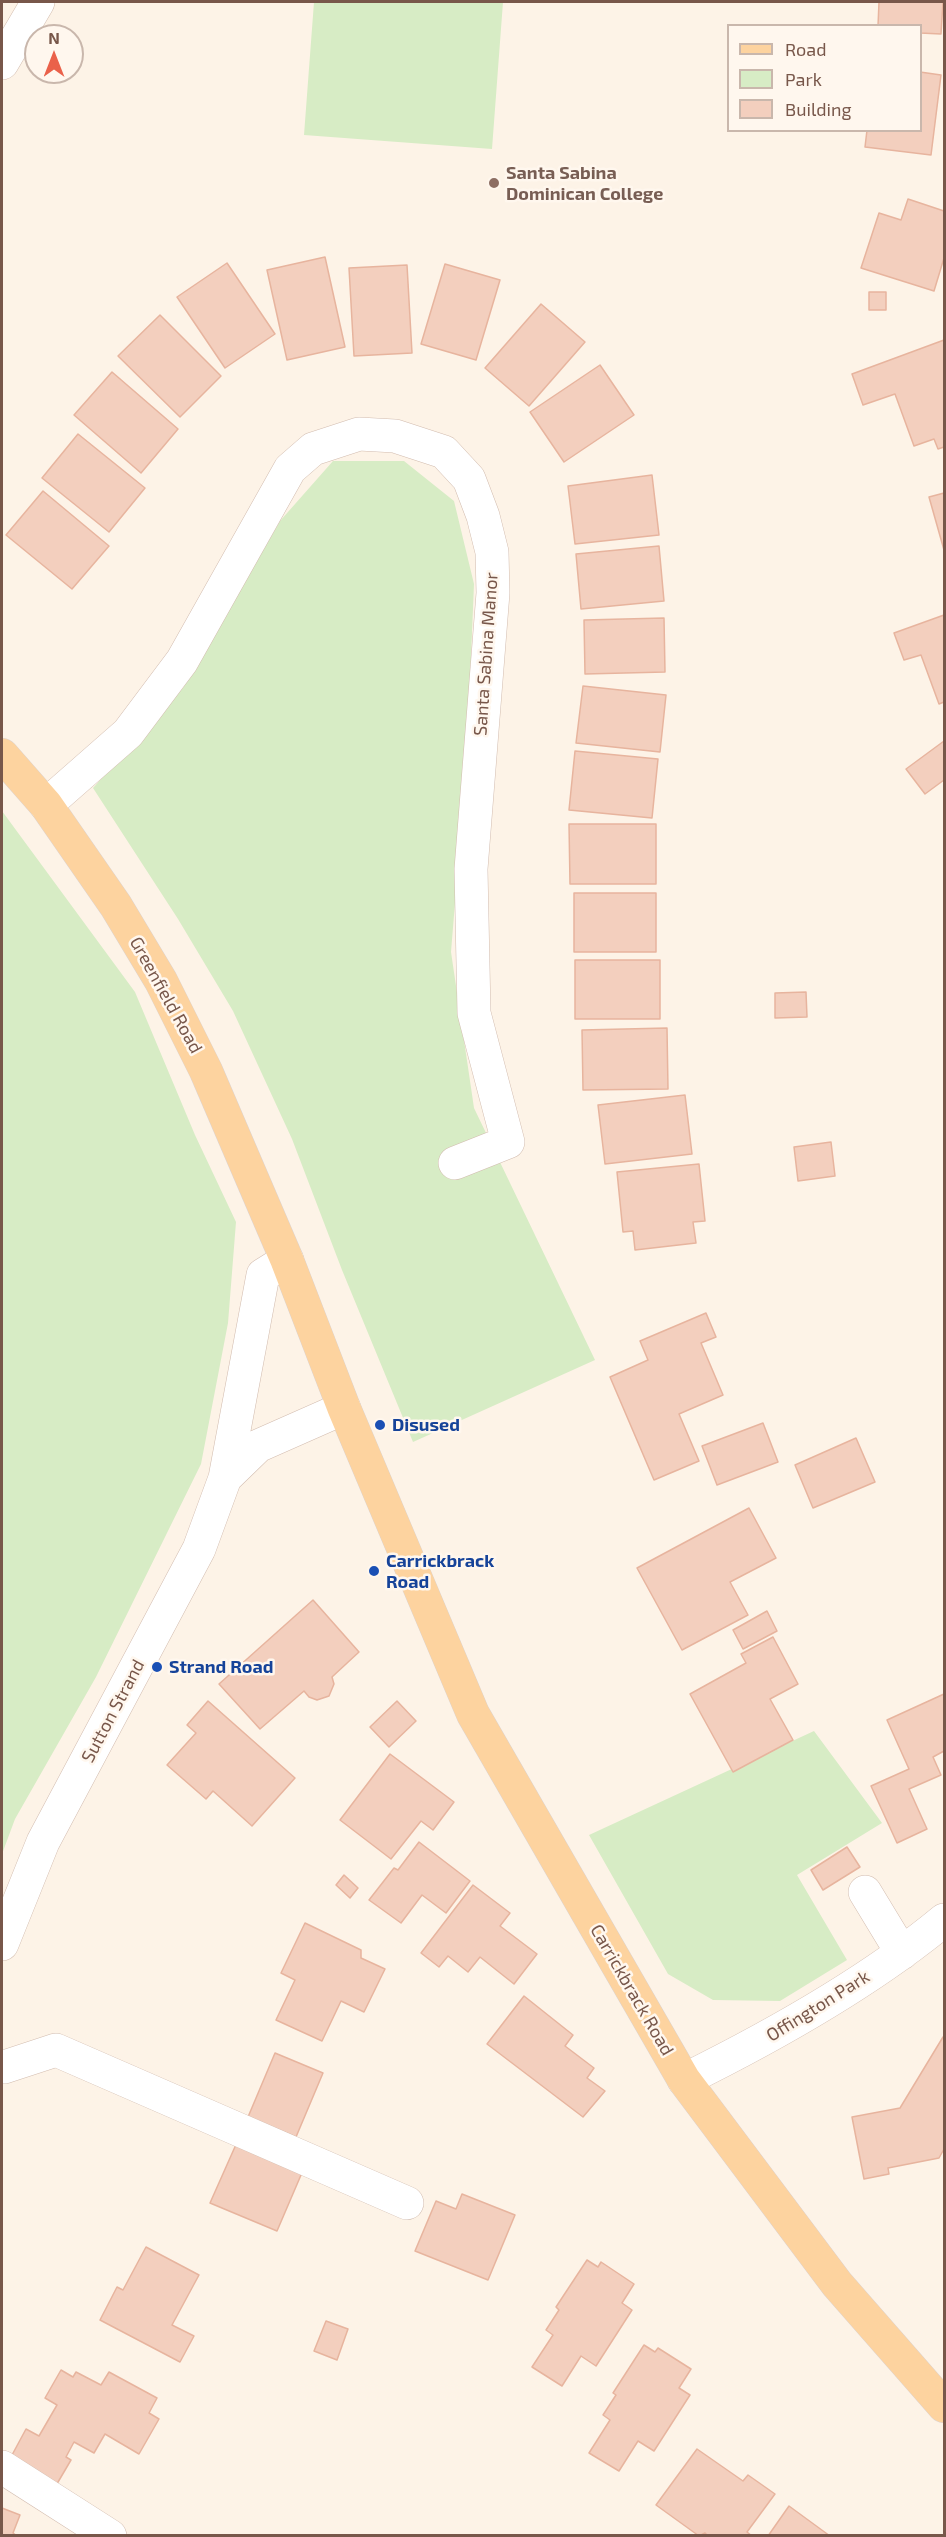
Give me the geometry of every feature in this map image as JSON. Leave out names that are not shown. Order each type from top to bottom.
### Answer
[{"type":"main road","name":"Greenfield Road","points":[[2,755],[46,805],[116,906],[161,981],[206,1071],[287,1260]]},
{"type":"main road","name":"Carrickbrack Road","points":[[287,1260],[345,1408],[473,1714],[684,2080],[837,2284],[945,2406]]},
{"type":"street","points":[[2,63],[38,2]]},
{"type":"street","name":"Santa Sabina Manor","points":[[46,805],[129,733],[182,661],[290,469],[313,448],[358,434],[395,436],[444,452],[469,479],[483,516],[492,552],[493,593],[471,868],[474,1013],[508,1142],[455,1163]]},
{"type":"street","name":"Sutton Strand","points":[[2,1944],[43,1842],[199,1549],[225,1478],[263,1275],[287,1260]]},
{"type":"street","name":"Sutton Strand","points":[[225,1478],[258,1446],[345,1408]]},
{"type":"street","points":[[865,1892],[902,1953]]},
{"type":"street","name":"Offington Park","points":[[684,2080],[770,2037],[902,1953],[945,1920]]},
{"type":"street","points":[[2,2066],[56,2050],[407,2203]]},
{"type":"street","points":[[2,2467],[110,2535]]},
{"type":"green space","points":[[314,2],[503,2],[492,149],[304,135]]},
{"type":"green space","points":[[333,461],[404,461],[454,501],[474,584],[467,755],[451,952],[474,1108],[595,1360],[413,1442],[342,1270],[292,1139],[233,1011],[178,919],[93,788],[183,688],[280,521]]},
{"type":"green space","points":[[2,811],[135,992],[195,1135],[236,1222],[228,1323],[201,1464],[96,1677],[15,1819],[2,1854]]},
{"type":"green space","points":[[814,1731],[882,1823],[797,1875],[847,1960],[780,2001],[713,2000],[668,1974],[589,1835]]},
{"type":"building","points":[[879,2],[943,2],[941,34],[922,33],[922,24],[878,24]]},
{"type":"building","points":[[922,72],[941,75],[931,155],[865,147],[867,132],[922,132]]},
{"type":"building","points":[[908,199],[944,211],[944,258],[934,291],[861,268],[879,213],[901,220]]},
{"type":"building","points":[[325,257],[345,347],[287,360],[267,270]]},
{"type":"building","points":[[227,263],[275,334],[225,368],[177,297]]},
{"type":"building","points":[[445,264],[500,280],[476,360],[421,344]]},
{"type":"building","points":[[407,265],[412,353],[354,356],[349,268]]},
{"type":"building","points":[[869,292],[886,292],[886,310],[869,310]]},
{"type":"building","points":[[541,304],[585,342],[529,406],[485,368]]},
{"type":"building","points":[[160,315],[221,376],[180,417],[118,356]]},
{"type":"building","points":[[944,340],[944,447],[938,449],[934,439],[914,446],[895,394],[863,405],[852,374]]},
{"type":"building","points":[[600,365],[634,415],[564,462],[530,412]]},
{"type":"building","points":[[112,372],[178,429],[141,473],[74,415]]},
{"type":"building","points":[[78,434],[145,488],[109,532],[42,478]]},
{"type":"building","points":[[652,475],[659,535],[575,544],[568,486]]},
{"type":"building","points":[[43,491],[109,546],[72,589],[6,535]]},
{"type":"building","points":[[944,493],[944,550],[929,497]]},
{"type":"building","points":[[659,546],[664,601],[581,609],[576,554]]},
{"type":"building","points":[[944,615],[944,702],[939,704],[921,655],[904,660],[894,633]]},
{"type":"building","points":[[664,618],[665,672],[585,674],[584,620]]},
{"type":"building","points":[[583,686],[666,695],[660,752],[576,743]]},
{"type":"building","points":[[944,741],[944,780],[925,794],[906,769]]},
{"type":"building","points":[[575,751],[658,759],[652,818],[569,810]]},
{"type":"building","points":[[569,824],[656,824],[656,884],[570,884]]},
{"type":"building","points":[[574,893],[656,893],[656,952],[574,952]]},
{"type":"building","points":[[575,960],[660,960],[660,1019],[575,1019]]},
{"type":"building","points":[[806,992],[807,1017],[775,1018],[775,993]]},
{"type":"building","points":[[667,1028],[668,1089],[583,1090],[582,1030]]},
{"type":"building","points":[[685,1095],[692,1154],[605,1164],[598,1105]]},
{"type":"building","points":[[831,1142],[835,1176],[798,1181],[794,1147]]},
{"type":"building","points":[[699,1164],[705,1221],[693,1222],[696,1243],[635,1250],[633,1231],[623,1232],[617,1172]]},
{"type":"building","points":[[706,1313],[716,1337],[701,1343],[723,1395],[679,1414],[699,1461],[654,1480],[610,1377],[648,1360],[640,1341]]},
{"type":"building","points":[[763,1423],[778,1462],[717,1485],[702,1446]]},
{"type":"building","points":[[856,1438],[875,1482],[813,1508],[795,1465]]},
{"type":"building","points":[[749,1508],[776,1558],[730,1582],[748,1615],[682,1650],[637,1568]]},
{"type":"building","points":[[313,1600],[359,1652],[332,1677],[334,1684],[329,1696],[317,1700],[309,1697],[304,1691],[260,1729],[219,1684]]},
{"type":"building","points":[[767,1611],[777,1631],[743,1649],[733,1630]]},
{"type":"building","points":[[773,1637],[798,1684],[770,1699],[793,1740],[733,1772],[690,1694],[746,1663],[741,1654]]},
{"type":"building","points":[[944,1694],[944,1751],[933,1757],[941,1775],[909,1789],[927,1829],[897,1843],[871,1786],[909,1769],[887,1720]]},
{"type":"building","points":[[208,1701],[295,1778],[252,1826],[213,1791],[206,1799],[167,1765],[196,1733],[187,1725]]},
{"type":"building","points":[[397,1701],[416,1721],[389,1747],[370,1727]]},
{"type":"building","points":[[390,1754],[454,1802],[433,1830],[421,1821],[391,1859],[340,1820]]},
{"type":"building","points":[[419,1842],[470,1881],[446,1913],[422,1895],[401,1923],[369,1900],[394,1868],[398,1870]]},
{"type":"building","points":[[847,1847],[860,1867],[823,1890],[811,1870]]},
{"type":"building","points":[[344,1875],[358,1888],[350,1898],[336,1885]]},
{"type":"building","points":[[473,1885],[510,1913],[500,1926],[537,1954],[514,1984],[480,1957],[468,1972],[448,1956],[439,1967],[421,1953]]},
{"type":"building","points":[[305,1923],[361,1950],[361,1958],[385,1969],[364,2012],[341,2001],[322,2041],[276,2020],[295,1980],[281,1973]]},
{"type":"building","points":[[524,1996],[573,2035],[565,2046],[594,2068],[587,2078],[605,2091],[583,2117],[487,2044]]},
{"type":"building","points":[[943,2037],[944,2149],[939,2158],[888,2168],[889,2174],[864,2179],[852,2117],[900,2108]]},
{"type":"building","points":[[275,2053],[323,2073],[296,2137],[248,2117]]},
{"type":"building","points":[[238,2140],[304,2168],[277,2231],[210,2203]]},
{"type":"building","points":[[462,2194],[515,2215],[488,2280],[415,2251],[436,2201],[456,2209]]},
{"type":"building","points":[[146,2247],[199,2275],[172,2325],[194,2336],[180,2362],[100,2320],[117,2287],[123,2290]]},
{"type":"building","points":[[587,2260],[598,2267],[601,2262],[634,2284],[622,2303],[632,2310],[596,2366],[581,2356],[562,2386],[532,2367],[553,2335],[546,2330],[559,2310],[556,2307]]},
{"type":"building","points":[[326,2321],[348,2329],[337,2360],[314,2351]]},
{"type":"building","points":[[644,2345],[655,2352],[658,2348],[691,2369],[679,2388],[690,2395],[654,2451],[638,2441],[619,2471],[589,2453],[610,2420],[603,2415],[616,2395],[613,2393]]},
{"type":"building","points":[[61,2370],[73,2377],[76,2372],[101,2385],[109,2372],[157,2398],[149,2413],[159,2419],[139,2454],[105,2434],[94,2453],[74,2442],[66,2457],[71,2460],[51,2494],[12,2455],[26,2429],[39,2436],[57,2405],[45,2398]]},
{"type":"building","points":[[697,2449],[743,2481],[748,2475],[775,2494],[747,2532],[752,2536],[708,2536],[705,2533],[699,2536],[656,2505]]},
{"type":"building","points":[[789,2506],[830,2536],[768,2536]]},
{"type":"building","points":[[2,2508],[20,2515],[13,2533],[17,2536],[2,2536]]},
{"type":"place","name":"Santa Sabina Dominican College","points":[[494,183]]},
{"type":"place","name":"Disused","points":[[380,1425]]},
{"type":"place","name":"Carrickbrack Road","points":[[374,1571]]},
{"type":"place","name":"Strand Road","points":[[157,1667]]}]
